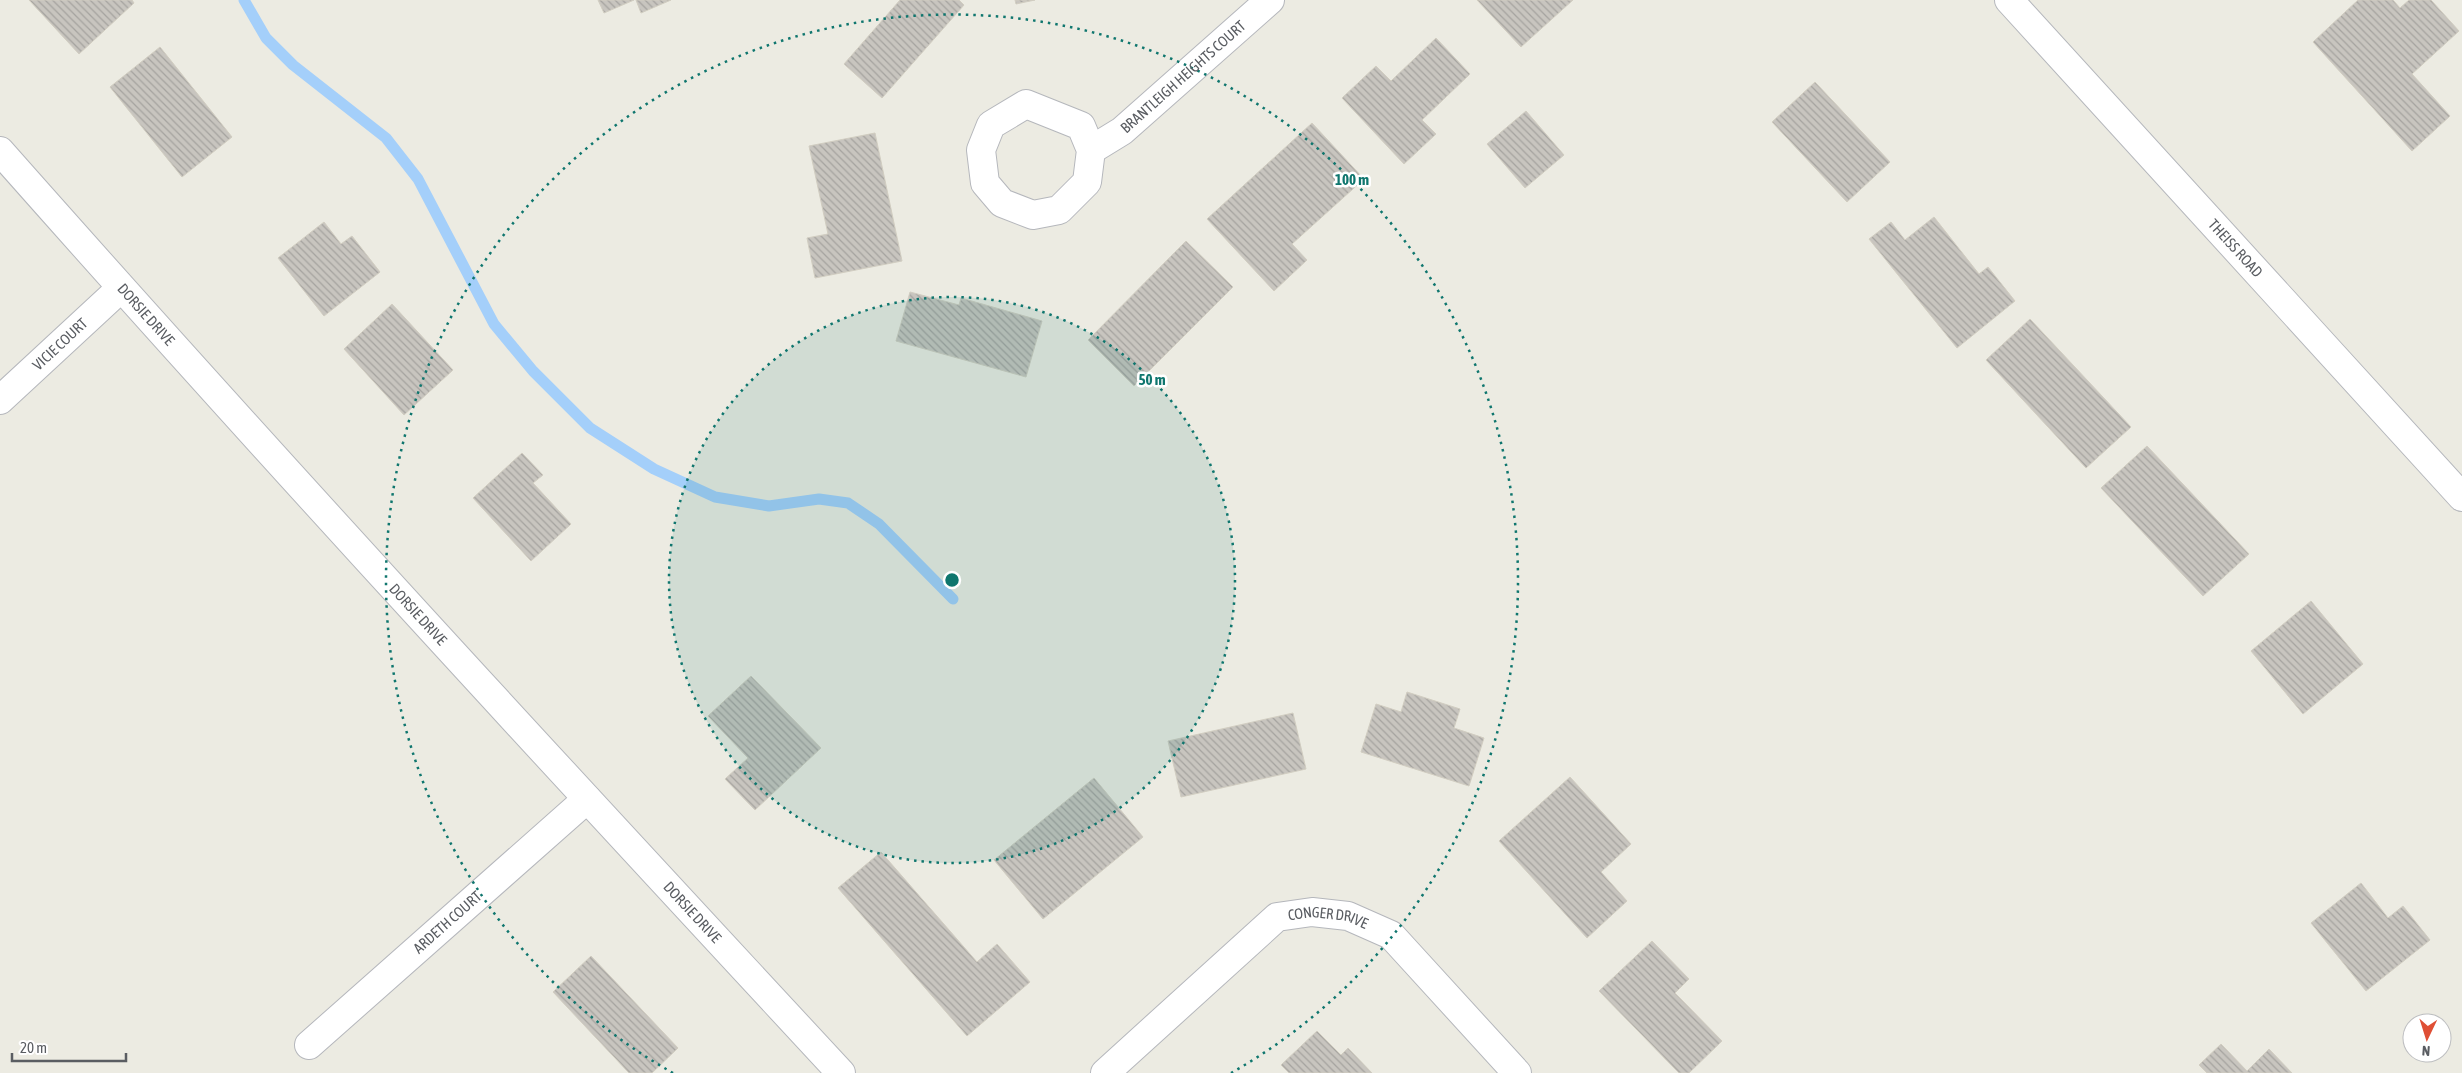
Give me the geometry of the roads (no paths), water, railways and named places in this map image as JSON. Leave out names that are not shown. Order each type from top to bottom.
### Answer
[{"type":"street","name":"BRANTLEIGH HEIGHTS COURT","points":[[1091,150],[1122,132],[1270,0]]},
{"type":"street","name":"THEISS ROAD","points":[[2009,0],[2462,497]]},
{"type":"street","name":"DORSIE DRIVE","points":[[0,152],[121,288],[587,799],[841,1073]]},
{"type":"street","name":"VICIE COURT","points":[[0,400],[121,288]]},
{"type":"street","name":"ARDETH COURT","points":[[309,1045],[587,799]]},
{"type":"street","name":"CONGER DRIVE","points":[[1105,1073],[1277,917],[1312,912],[1348,916],[1391,934],[1517,1073]]},
{"type":"waterway","points":[[244,0],[266,38],[293,65],[386,138],[418,179],[494,324],[533,371],[590,428],[654,469],[715,497],[769,506],[819,499],[848,503],[879,524],[953,599]]}]
